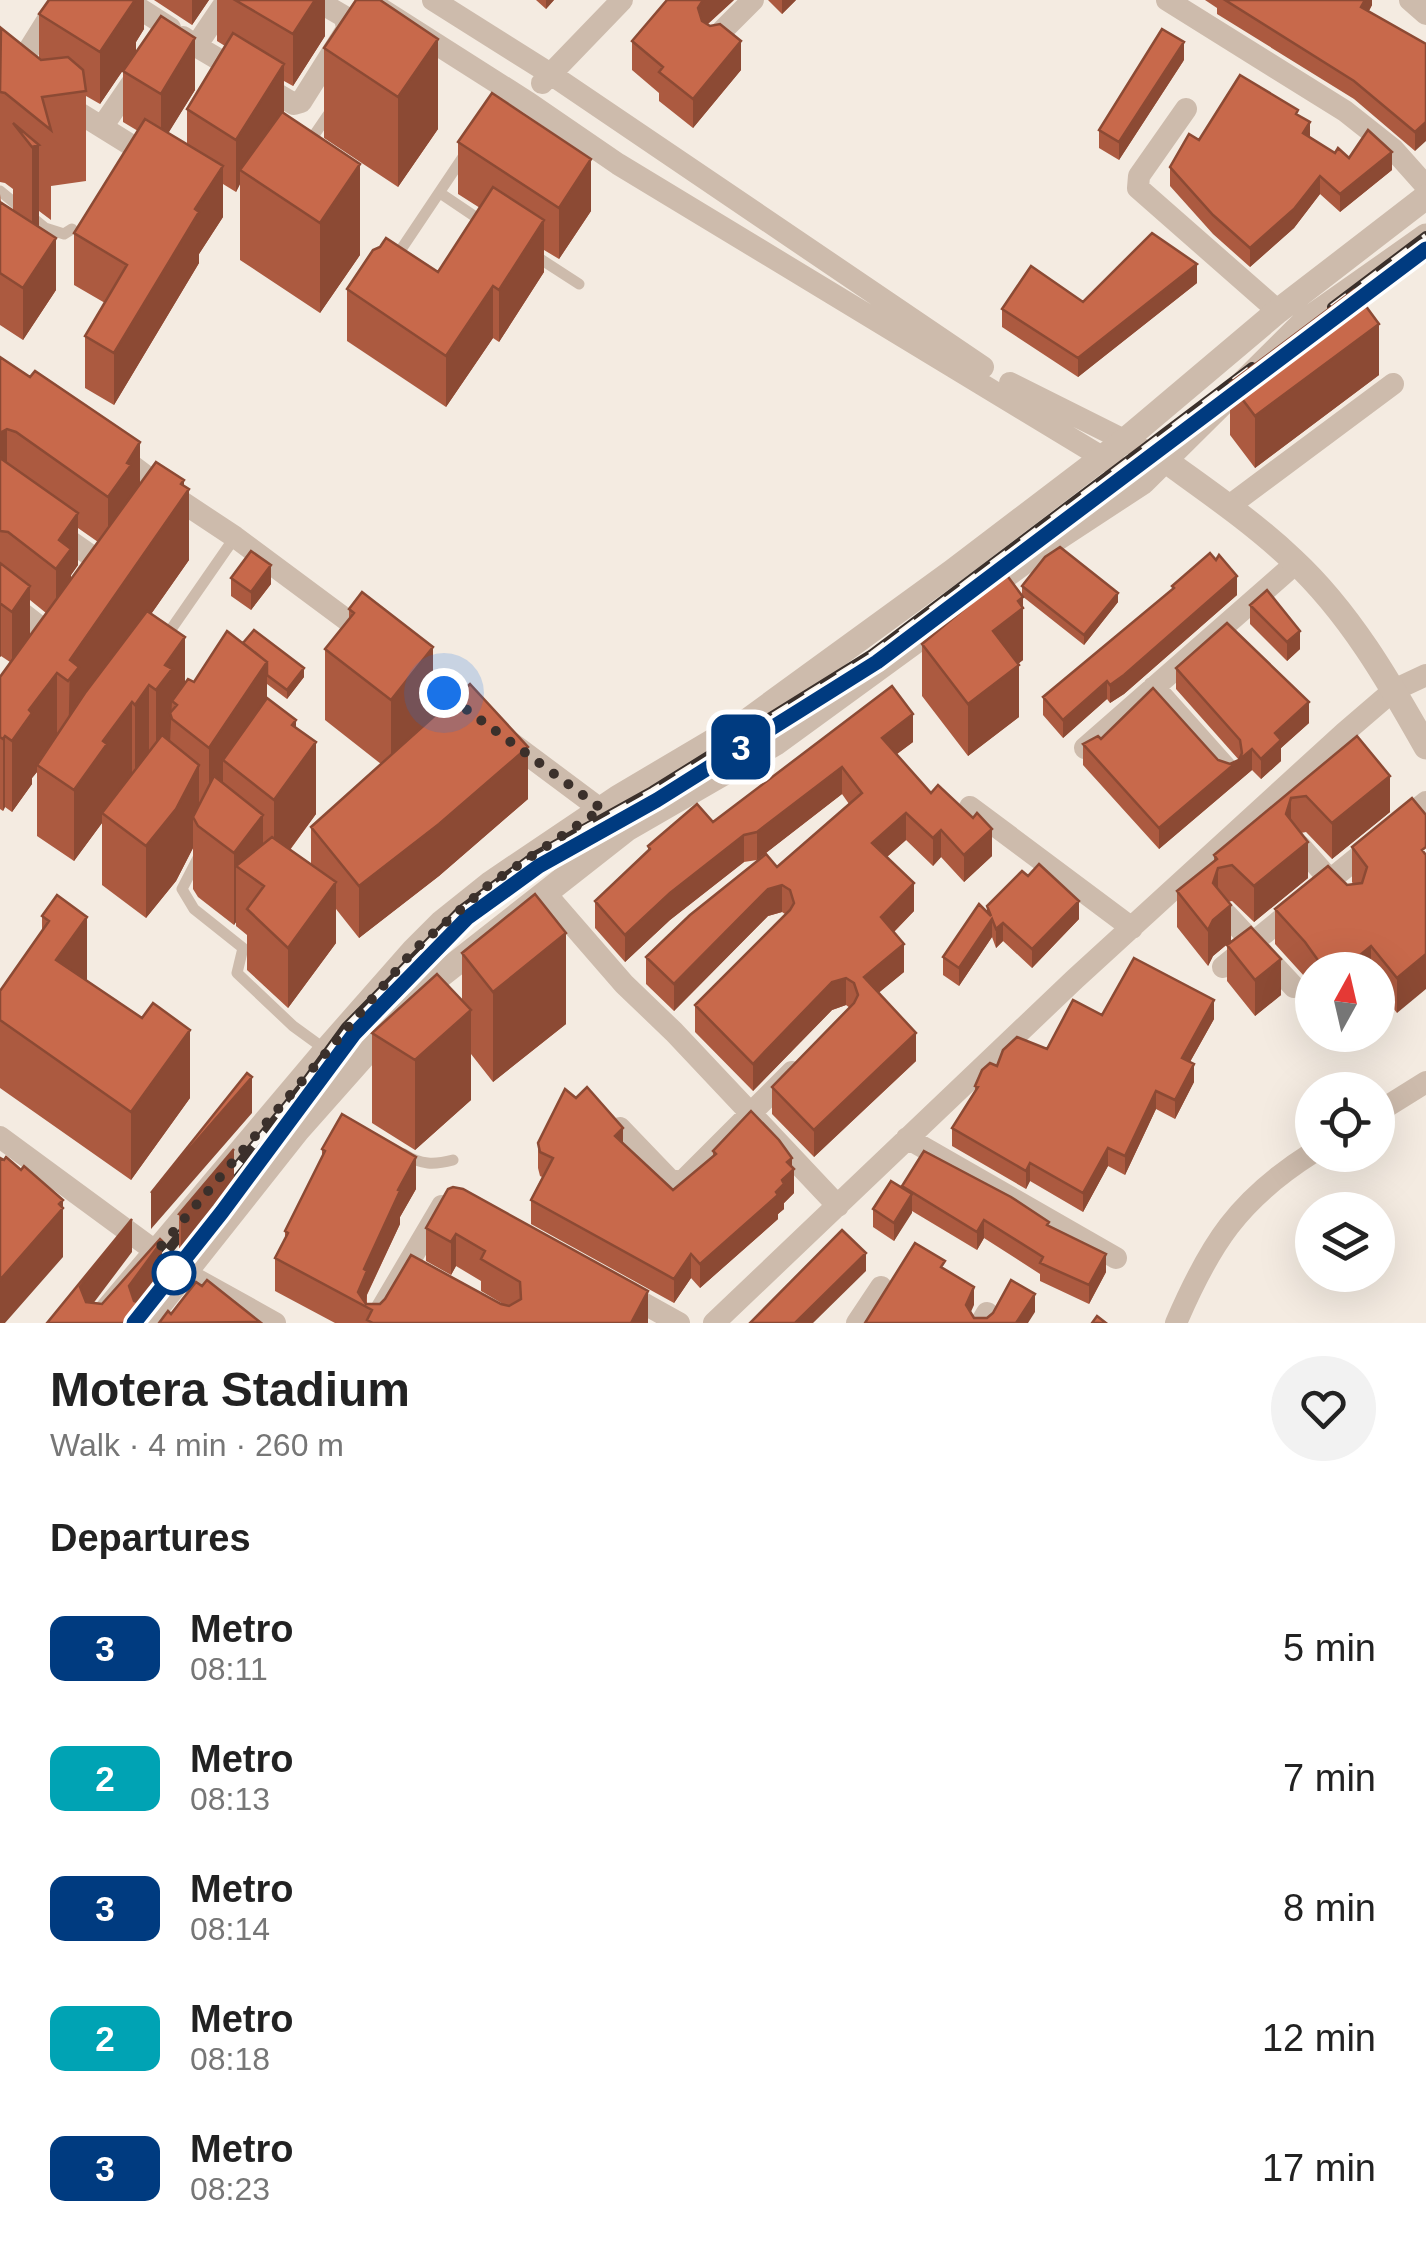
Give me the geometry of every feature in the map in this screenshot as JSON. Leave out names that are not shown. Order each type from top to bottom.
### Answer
[{"type":"street","points":[[60,0],[20,64],[21,78],[102,127],[174,164]]},
{"type":"street","points":[[126,0],[196,46],[223,73],[294,104],[301,102],[347,29],[345,17],[316,0]]},
{"type":"street","points":[[196,46],[227,0]]},
{"type":"street","points":[[367,0],[388,24],[502,95],[529,102],[618,164],[1143,482],[1198,485]]},
{"type":"street","points":[[529,102],[549,73],[622,0]]},
{"type":"street","points":[[719,0],[736,18]]},
{"type":"street","points":[[714,40],[754,0]]},
{"type":"street","points":[[1167,0],[1345,111],[1393,149],[1426,186]]},
{"type":"street","points":[[1410,0],[1426,14]]},
{"type":"street","points":[[437,1],[549,73],[937,339],[1030,395],[1166,462],[1229,506],[1296,563],[1340,610],[1394,690],[1426,747]]},
{"type":"street","points":[[102,127],[170,28]]},
{"type":"street","points":[[1186,109],[1139,176],[1138,188],[1278,311]]},
{"type":"street","points":[[96,1323],[326,1050],[441,923],[490,884],[602,809],[748,721],[1124,441],[1278,311],[1426,196]]},
{"type":"street","points":[[145,1323],[297,1132],[332,1109],[351,1068],[422,990],[627,828],[776,743],[1054,541],[1143,482],[1304,322],[1426,236]]},
{"type":"street","points":[[1229,506],[1393,384]]},
{"type":"street","points":[[106,446],[161,500],[235,537],[470,718],[627,828]]},
{"type":"street","points":[[36,517],[111,569]]},
{"type":"street","points":[[1085,748],[1154,687],[1235,630],[1296,563]]},
{"type":"street","points":[[0,596],[60,642]]},
{"type":"street","points":[[714,1323],[1132,928],[1394,690],[1426,675]]},
{"type":"street","points":[[1154,687],[1228,770]]},
{"type":"street","points":[[1223,967],[1426,802]]},
{"type":"street","points":[[970,807],[1132,928]]},
{"type":"street","points":[[1300,846],[1353,906]]},
{"type":"street","points":[[545,893],[681,1026],[751,1113],[838,1206]]},
{"type":"street","points":[[1227,915],[1294,987]]},
{"type":"street","points":[[620,1128],[669,1179],[681,1183],[804,1060]]},
{"type":"street","points":[[1395,1101],[1426,1082]]},
{"type":"street","points":[[0,1137],[185,1273],[275,1323]]},
{"type":"street","points":[[907,1138],[1116,1258]]},
{"type":"street","points":[[1176,1323],[1217,1240],[1251,1198],[1295,1166]]},
{"type":"street","points":[[373,1323],[413,1271],[443,1205],[454,1202],[469,1207]]},
{"type":"street","points":[[609,1284],[679,1323]]},
{"type":"street","points":[[858,1323],[881,1287]]},
{"type":"lane","points":[[302,152],[336,104]]},
{"type":"lane","points":[[382,278],[478,132]]},
{"type":"lane","points":[[0,191],[45,228],[64,234],[72,229]]},
{"type":"lane","points":[[440,193],[504,236]]},
{"type":"lane","points":[[479,242],[489,226]]},
{"type":"lane","points":[[519,246],[578,284]]},
{"type":"lane","points":[[154,654],[235,537]]},
{"type":"lane","points":[[204,847],[182,889],[194,909],[243,948],[238,973],[293,1026],[326,1050]]},
{"type":"lane","points":[[386,1142],[416,1162],[453,1160]]},
{"type":"building","points":[[49,0],[135,0],[100,52],[39,14]]},
{"type":"building","points":[[235,0],[315,0],[293,34]]},
{"type":"building","points":[[356,0],[380,0],[438,39],[398,97],[324,48]]},
{"type":"building","points":[[667,0],[703,0],[698,8],[702,21],[710,26],[720,24],[741,41],[693,99],[659,72],[663,67],[632,41]]},
{"type":"building","points":[[1225,0],[1365,0],[1361,7],[1426,44],[1426,122],[1415,132],[1354,81]]},
{"type":"building","points":[[161,16],[195,38],[161,94],[123,71]]},
{"type":"building","points":[[1,28],[41,60],[68,57],[83,70],[86,91],[42,97],[51,130],[0,92]]},
{"type":"building","points":[[1162,29],[1184,42],[1119,142],[1099,130]]},
{"type":"building","points":[[233,33],[284,64],[236,140],[187,109]]},
{"type":"building","points":[[1240,75],[1298,110],[1296,114],[1310,122],[1303,133],[1335,153],[1338,148],[1349,158],[1368,130],[1392,152],[1340,194],[1320,176],[1294,209],[1250,248],[1213,215],[1170,167],[1189,134],[1199,140]]},
{"type":"building","points":[[492,93],[591,159],[559,208],[458,142]]},
{"type":"building","points":[[282,112],[360,164],[320,223],[240,170]]},
{"type":"building","points":[[145,119],[223,166],[114,353],[85,336],[127,265],[74,233]]},
{"type":"building","points":[[13,123],[39,145],[32,147]]},
{"type":"building","points":[[493,187],[544,220],[499,290],[493,286],[446,356],[347,289],[373,250],[386,238],[438,272]]},
{"type":"building","points":[[0,202],[56,238],[23,288],[0,273]]},
{"type":"building","points":[[1152,233],[1197,264],[1078,358],[1002,309],[1031,266],[1083,302]]},
{"type":"building","points":[[1354,290],[1379,324],[1255,416],[1230,383]]},
{"type":"building","points":[[0,357],[30,377],[35,371],[140,442],[127,463],[131,465],[108,497],[16,432],[7,429],[0,433]]},
{"type":"building","points":[[0,458],[78,513],[59,540],[71,549],[56,569],[8,532],[0,531]]},
{"type":"building","points":[[156,462],[184,480],[181,484],[189,489],[70,660],[79,667],[68,681],[57,673],[12,741],[5,736],[3,739],[0,677]]},
{"type":"building","points":[[1060,547],[1118,593],[1084,635],[1022,586],[1045,557]]},
{"type":"building","points":[[251,551],[271,565],[251,592],[231,578]]},
{"type":"building","points":[[1210,553],[1216,560],[1219,555],[1237,576],[1124,675],[1110,685],[1107,681],[1063,720],[1043,697]]},
{"type":"building","points":[[0,563],[30,586],[12,612],[0,605]]},
{"type":"building","points":[[1006,574],[1023,597],[1018,601],[1023,608],[993,631],[1019,665],[968,704],[922,644]]},
{"type":"building","points":[[1267,590],[1300,631],[1287,642],[1250,605]]},
{"type":"building","points":[[362,592],[433,647],[391,700],[325,649],[354,613],[349,609]]},
{"type":"building","points":[[147,611],[185,637],[165,665],[172,669],[156,690],[149,685],[135,705],[132,702],[74,790],[37,765]]},
{"type":"building","points":[[1227,623],[1309,702],[1275,733],[1281,740],[1261,759],[1252,749],[1159,828],[1083,744],[1098,736],[1101,739],[1153,688],[1218,760],[1230,764],[1239,760],[1240,740],[1176,668]]},
{"type":"building","points":[[254,630],[304,668],[287,690],[267,675],[267,662],[243,643]]},
{"type":"building","points":[[227,631],[267,662],[209,748],[172,719],[170,713],[177,705],[172,701],[188,679],[194,682]]},
{"type":"building","points":[[470,684],[528,747],[359,886],[311,827]]},
{"type":"building","points":[[892,686],[913,714],[882,738],[931,793],[938,785],[973,818],[977,813],[992,829],[964,855],[941,830],[933,838],[906,813],[872,843],[914,883],[881,917],[904,944],[864,977],[916,1033],[814,1130],[772,1087],[854,1003],[858,995],[854,983],[846,978],[832,982],[753,1064],[695,1005],[790,910],[794,903],[790,890],[782,885],[768,889],[674,984],[646,957],[690,915],[766,854],[777,867],[862,793],[842,767],[757,832],[744,835],[670,893],[625,935],[595,901],[650,849],[648,846],[697,804],[713,822]]},
{"type":"building","points":[[267,698],[296,720],[292,725],[316,742],[274,800],[223,760]]},
{"type":"building","points":[[162,735],[199,765],[176,809],[146,846],[102,813]]},
{"type":"building","points":[[1357,736],[1390,776],[1332,823],[1306,796],[1291,798],[1286,814],[1308,842],[1254,886],[1232,865],[1218,868],[1213,883],[1231,905],[1213,920],[1208,930],[1177,891],[1217,859],[1214,855]]},
{"type":"building","points":[[214,776],[263,815],[234,853],[198,826],[193,817]]},
{"type":"building","points":[[1412,798],[1426,815],[1426,847],[1422,850],[1426,855],[1426,954],[1397,978],[1395,952],[1376,952],[1371,946],[1364,952],[1312,952],[1275,909],[1328,866],[1347,885],[1362,883],[1367,867],[1352,847]]},
{"type":"building","points":[[272,837],[336,882],[288,948],[247,909],[264,886],[236,866]]},
{"type":"building","points":[[1039,864],[1079,901],[1032,949],[1003,923],[996,929],[992,919],[959,968],[943,957],[979,904],[991,916],[987,906],[1022,871],[1028,876]]},
{"type":"building","points":[[535,894],[566,933],[493,992],[462,953]]},
{"type":"building","points":[[57,895],[87,917],[56,960],[142,1018],[153,1003],[190,1030],[131,1112],[0,1020],[0,991],[49,921],[42,916]]},
{"type":"building","points":[[1251,927],[1281,959],[1255,980],[1227,945]]},
{"type":"building","points":[[1134,958],[1214,1000],[1182,1058],[1194,1064],[1175,1100],[1156,1091],[1125,1156],[1108,1148],[1083,1193],[1030,1163],[1026,1171],[952,1128],[978,1087],[975,1086],[982,1070],[990,1063],[997,1066],[1003,1050],[1017,1037],[1047,1049],[1073,1000],[1102,1015]]},
{"type":"building","points":[[437,974],[471,1010],[415,1060],[372,1033]]},
{"type":"building","points":[[247,1073],[252,1077],[151,1193]]},
{"type":"building","points":[[587,1087],[623,1128],[615,1136],[673,1190],[716,1154],[713,1151],[751,1111],[779,1140],[792,1158],[787,1162],[794,1169],[782,1180],[778,1195],[700,1264],[691,1254],[674,1279],[531,1200],[553,1158],[540,1152],[538,1143],[565,1089],[576,1098]]},
{"type":"building","points":[[342,1114],[416,1157],[364,1269],[367,1271],[358,1292],[366,1304],[380,1304],[385,1299],[411,1255],[501,1304],[509,1306],[521,1299],[520,1282],[481,1259],[485,1251],[456,1234],[451,1242],[426,1228],[448,1189],[453,1187],[648,1291],[631,1323],[373,1323],[367,1320],[372,1310],[275,1258],[325,1151],[322,1149]]},
{"type":"building","points":[[234,1149],[181,1215],[179,1214]]},
{"type":"building","points":[[924,1151],[1011,1197],[1049,1222],[1047,1225],[1106,1254],[1089,1285],[1040,1263],[1043,1257],[984,1220],[977,1232],[902,1186]]},
{"type":"building","points":[[6,1157],[21,1170],[24,1166],[63,1200],[59,1204],[63,1208],[0,1280],[0,1158]]},
{"type":"building","points":[[891,1181],[912,1194],[894,1223],[873,1209]]},
{"type":"building","points":[[132,1219],[80,1287],[86,1302],[102,1304],[160,1239],[129,1286],[134,1301],[147,1305],[132,1323],[47,1323]]},
{"type":"building","points":[[842,1230],[866,1253],[795,1323],[750,1323]]},
{"type":"building","points":[[915,1243],[945,1261],[941,1267],[974,1287],[966,1305],[974,1318],[987,1318],[993,1313],[1011,1280],[1035,1294],[1016,1323],[865,1323]]},
{"type":"building","points":[[207,1280],[260,1322],[159,1323],[196,1282],[202,1286]]},
{"type":"railway","points":[[1332,307],[1426,236]]},
{"type":"railway","points":[[108,1323],[303,1086],[346,1027],[461,910],[533,857],[652,791],[872,654],[1252,367]]},
{"type":"railway","points":[[134,1323],[272,1145]]},
{"type":"metro line","name":"3","points":[[134,1323],[354,1034],[467,918],[539,866],[657,800],[877,662],[1426,249]]},
{"type":"route","points":[[174,1273],[156,1252],[414,950],[490,884],[602,809],[444,693]]}]
